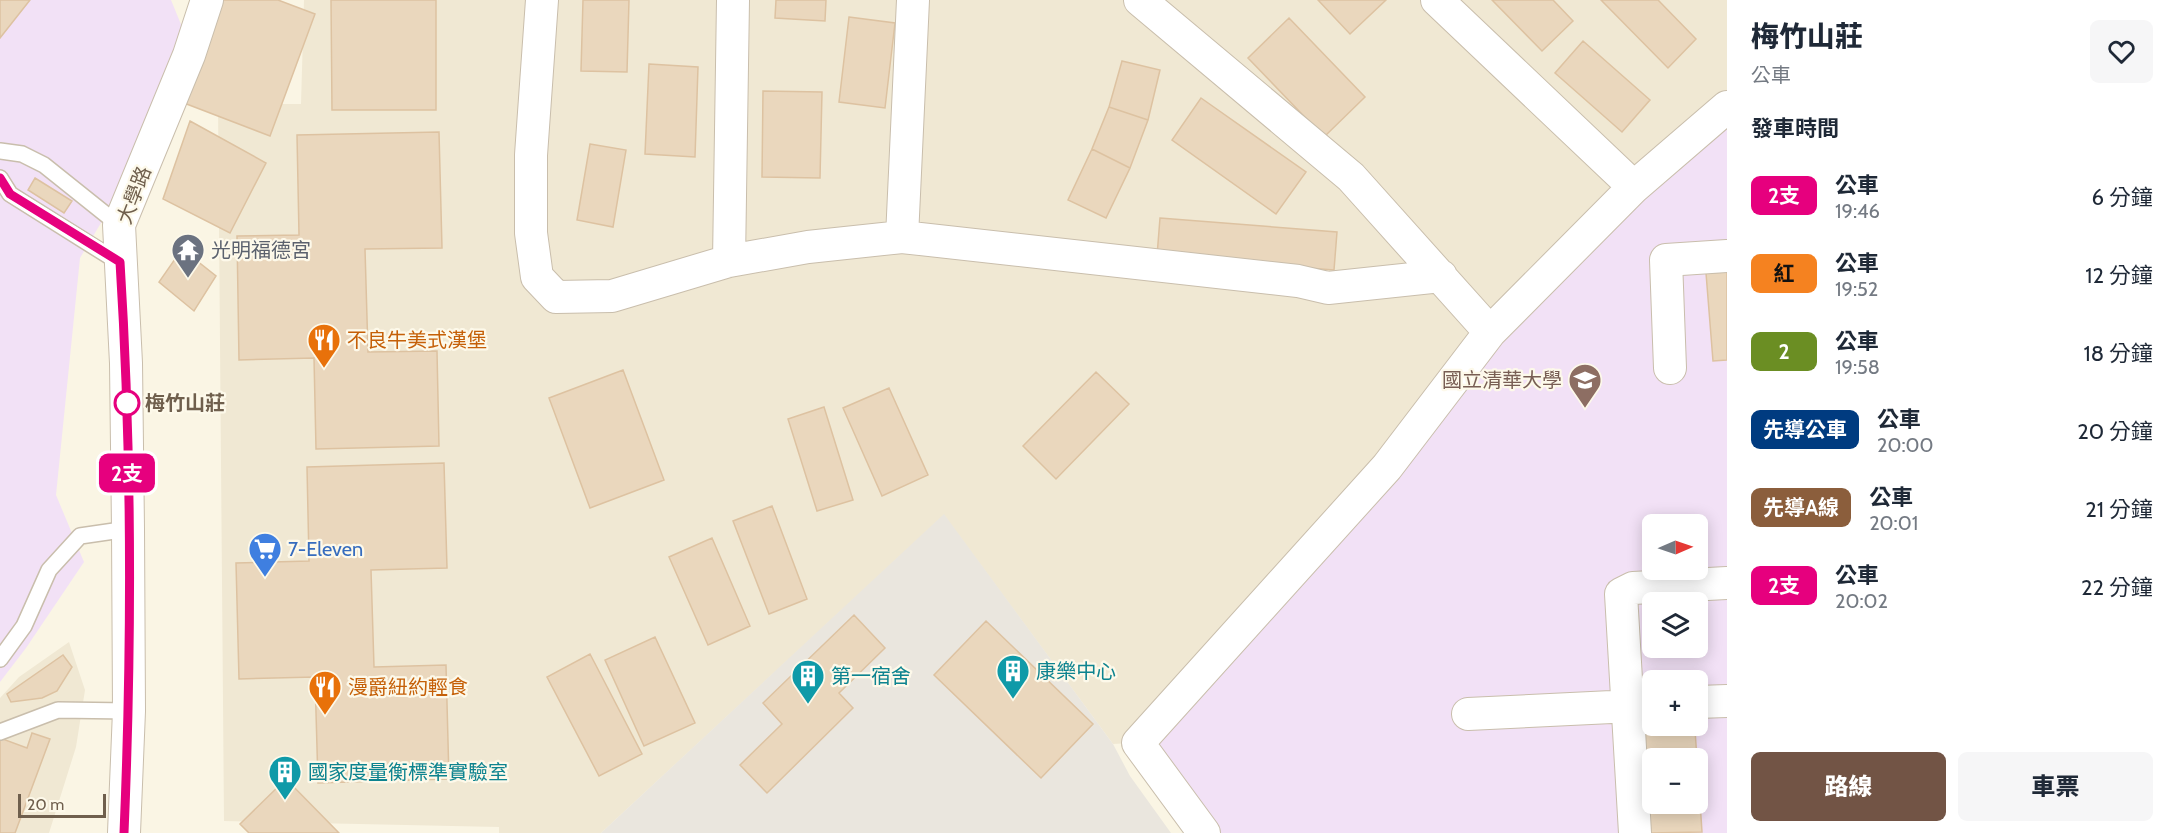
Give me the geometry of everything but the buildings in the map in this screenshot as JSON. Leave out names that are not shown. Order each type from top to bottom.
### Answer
[{"type":"street","points":[[542,0],[531,155],[531,233],[537,277],[556,297],[612,296],[729,261],[808,248],[902,237],[1298,281],[1328,288],[1441,276]]},
{"type":"street","points":[[729,261],[733,0]]},
{"type":"street","points":[[902,237],[912,0]]},
{"type":"street","points":[[1437,0],[1634,187]]},
{"type":"street","name":"大學路","points":[[124,833],[129,711],[128,529],[126,363],[119,225],[189,55],[206,1]]},
{"type":"street","points":[[1159,6],[1352,177],[1490,332]]},
{"type":"street","points":[[1204,833],[1138,743],[1387,467],[1490,332],[1634,187],[1727,107]]},
{"type":"street","points":[[1670,368],[1666,260],[1727,256]]},
{"type":"street","points":[[1635,833],[1641,705],[1621,594],[1633,588],[1727,583]]},
{"type":"street","points":[[1708,702],[1727,701]]},
{"type":"street","points":[[1468,714],[1641,705]]},
{"type":"lane","points":[[0,151],[22,154],[44,165],[119,225]]},
{"type":"lane","points":[[0,178],[10,194],[120,262]]},
{"type":"lane","points":[[0,659],[24,626],[49,570],[80,536],[128,529]]},
{"type":"lane","points":[[0,732],[57,710],[129,711]]},
{"type":"shaded area","points":[[0,0],[171,0],[187,39],[144,151],[80,258],[56,495],[84,562],[26,648],[0,682]]},
{"type":"shaded area","points":[[304,0],[1727,0],[1727,833],[1149,742],[1113,744],[944,515],[601,833],[499,833],[499,827],[224,821],[218,104],[301,104]]},
{"type":"shaded area","name":"國立清華大學","points":[[1727,119],[1727,833],[1216,833],[1149,742],[1496,339]]},
{"type":"shaded area","points":[[944,514],[1113,744],[1130,776],[1171,833],[601,833]]},
{"type":"shaded area","points":[[69,642],[85,690],[76,747],[49,833],[0,833],[0,698],[19,677]]},
{"type":"bus line","name":"2支","points":[[0,178],[10,194],[120,262],[126,363],[129,610],[129,711],[124,833]]},
{"type":"place","name":"光明福德宮","points":[[188,279]]},
{"type":"place","name":"不良牛美式漢堡","points":[[324,369]]},
{"type":"place","name":"梅竹山莊","points":[[127,403]]},
{"type":"place","name":"國立清華大學","points":[[1585,409]]},
{"type":"place","name":"7-Eleven","points":[[265,578]]},
{"type":"place","name":"康樂中心","points":[[1013,700]]},
{"type":"place","name":"第一宿舍","points":[[808,705]]},
{"type":"place","name":"漫爵紐約輕食","points":[[325,716]]},
{"type":"place","name":"國家度量衡標準實驗室","points":[[285,801]]}]
